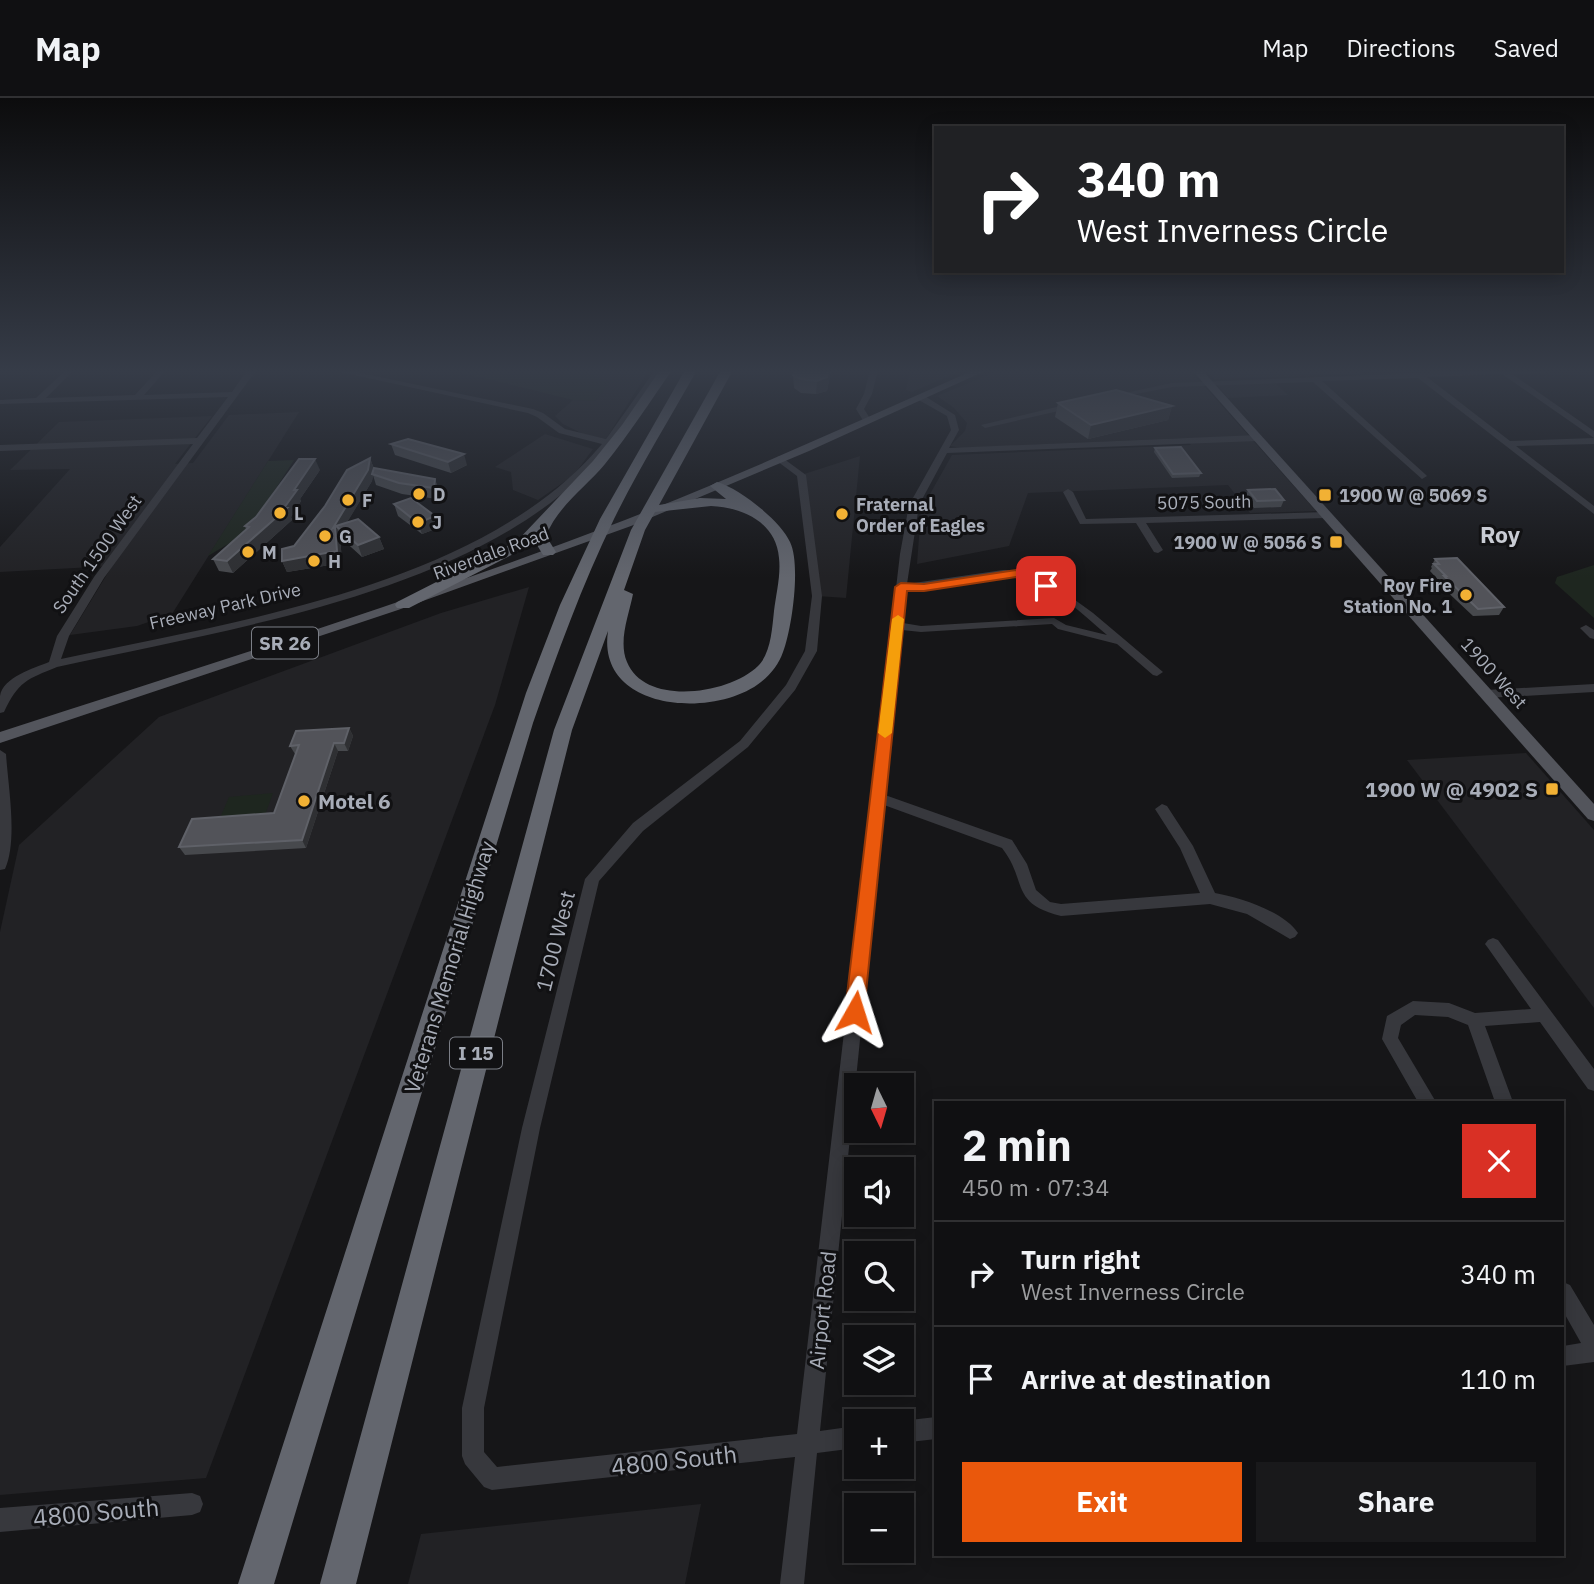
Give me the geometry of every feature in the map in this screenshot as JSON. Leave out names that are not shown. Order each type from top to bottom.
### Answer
[{"type":"highway","points":[[402,606],[512,551],[547,519],[617,439]]},
{"type":"highway","points":[[622,489],[629,462],[642,439]]},
{"type":"highway","name":"Veterans Memorial Highway","points":[[256,1584],[524,723],[564,613],[622,489],[651,439]]},
{"type":"highway","name":"Veterans Memorial Highway","points":[[338,1584],[563,730],[638,530],[688,439]]},
{"type":"highway","points":[[638,530],[615,641],[618,663],[636,684],[653,693],[678,698],[707,696],[754,680],[766,670],[776,651],[788,554],[779,535],[717,486]]},
{"type":"highway","points":[[659,509],[723,502],[755,514]]},
{"type":"highway","points":[[547,519],[539,536],[548,552]]},
{"type":"main road","name":"Riverdale Road","points":[[0,738],[402,606],[659,509],[824,439]]},
{"type":"main road","name":"1900 West","points":[[1259,439],[1593,813]]},
{"type":"street","points":[[590,439],[606,443]]},
{"type":"street","name":"Freeway Park Drive","points":[[2,695],[30,673],[54,664],[292,610],[354,592],[449,556],[493,536],[536,510],[575,478],[609,439]]},
{"type":"street","name":"Airport Road","points":[[792,1584],[901,587],[914,505],[950,439]]},
{"type":"street","points":[[943,451],[1225,439]]},
{"type":"street","points":[[1382,439],[1422,476]]},
{"type":"street","points":[[1502,439],[1594,511]]},
{"type":"street","points":[[0,448],[200,441]]},
{"type":"street","name":"South 1500 West","points":[[54,664],[63,636],[76,612],[200,441]]},
{"type":"street","points":[[1508,444],[1594,441]]},
{"type":"street","name":"1700 West","points":[[492,1479],[473,1456],[473,1408],[531,1128],[592,879],[638,827],[744,744],[791,687],[811,651],[817,596],[801,475],[780,459]]},
{"type":"street","name":"5075 South","points":[[1068,492],[1083,522],[1326,514]]},
{"type":"street","points":[[1577,498],[1594,497]]},
{"type":"street","points":[[1138,519],[1158,550]]},
{"type":"street","points":[[901,587],[924,587],[981,576],[1027,575],[1066,597],[1157,672]]},
{"type":"street","points":[[897,626],[921,629],[1054,621],[1086,614]]},
{"type":"street","points":[[1054,621],[1062,627],[1120,642]]},
{"type":"street","points":[[1486,694],[1594,688]]},
{"type":"street","points":[[0,709],[2,695]]},
{"type":"street","points":[[0,754],[4,839],[0,865]]},
{"type":"street","points":[[878,798],[1007,844],[1018,859],[1034,901],[1047,908],[1061,910],[1210,898],[1234,901],[1262,913],[1290,933]]},
{"type":"street","points":[[1163,809],[1186,846],[1210,898]]},
{"type":"street","points":[[1493,944],[1594,1083]]},
{"type":"street","points":[[1426,1101],[1390,1039],[1393,1021],[1412,1008],[1449,1010],[1475,1020],[1544,1014]]},
{"type":"street","points":[[1475,1020],[1504,1101]]},
{"type":"street","points":[[1564,1294],[1594,1345]]},
{"type":"street","points":[[1564,1356],[1594,1352]]},
{"type":"street","points":[[914,1431],[934,1428]]},
{"type":"street","name":"4800 South","points":[[492,1479],[743,1453],[844,1438]]},
{"type":"street","name":"4800 South","points":[[0,1520],[192,1504]]},
{"type":"shaded area","points":[[41,439],[194,439],[175,464],[193,463],[211,439],[282,439],[172,614],[137,626],[70,635],[112,566],[0,572],[0,547],[70,469],[10,470]]},
{"type":"shaded area","points":[[537,439],[562,439],[593,449],[574,475],[538,500],[513,490],[511,472],[495,467]]},
{"type":"shaded area","points":[[957,439],[1156,439],[961,448],[950,446]]},
{"type":"shaded area","points":[[1187,439],[1252,439],[1316,511],[1250,513],[1228,485],[1028,493],[1009,546],[917,564],[921,510],[952,455],[1191,445]]},
{"type":"shaded area","points":[[860,456],[846,598],[817,596],[801,475]]},
{"type":"shaded area","points":[[294,460],[248,532],[208,556],[268,461]]},
{"type":"shaded area","points":[[1594,565],[1594,618],[1555,583],[1557,577]]},
{"type":"shaded area","points":[[529,587],[495,705],[206,1478],[0,1495],[0,932],[19,845],[159,717],[441,613]]},
{"type":"shaded area","points":[[1526,753],[1594,830],[1594,1008],[1407,760]]},
{"type":"shaded area","points":[[273,793],[265,815],[220,818],[229,797]]},
{"type":"shaded area","points":[[701,1504],[685,1584],[408,1584],[421,1534]]},
{"type":"building","points":[[409,439],[464,454],[448,462],[391,444]]},
{"type":"building","points":[[1181,447],[1201,473],[1173,474],[1155,448]]},
{"type":"building","points":[[370,458],[368,470],[333,528],[335,527],[337,551],[282,561],[282,549],[294,546],[325,506],[347,470]]},
{"type":"building","points":[[299,459],[315,459],[284,508],[287,508],[227,561],[213,559],[249,527],[245,526],[256,517]]},
{"type":"building","points":[[374,468],[435,479],[434,488],[399,483],[372,474]]},
{"type":"building","points":[[1275,489],[1284,500],[1257,501],[1248,490]]},
{"type":"building","points":[[411,498],[435,516],[418,523],[394,504]]},
{"type":"building","points":[[358,519],[379,537],[358,545],[336,526]]},
{"type":"building","points":[[1457,558],[1504,607],[1478,609],[1434,564],[1439,564],[1435,559]]},
{"type":"building","points":[[349,728],[344,743],[334,743],[302,840],[179,847],[192,819],[274,813],[299,745],[290,746],[296,731]]},
{"type":"slow traffic","points":[[885,733],[898,619]]},
{"type":"place","name":"D","points":[[419,494]]},
{"type":"place","name":"1900 W @ 5069 S","points":[[1325,495]]},
{"type":"place","name":"F","points":[[348,500]]},
{"type":"place","name":"L","points":[[280,513]]},
{"type":"place","name":"Fraternal Order of Eagles","points":[[842,514]]},
{"type":"place","name":"J","points":[[418,522]]},
{"type":"place","name":"G","points":[[325,536]]},
{"type":"place","name":"1900 W @ 5056 S","points":[[1336,542]]},
{"type":"place","name":"M","points":[[248,552]]},
{"type":"place","name":"H","points":[[314,561]]},
{"type":"place","name":"Roy Fire Station No. 1","points":[[1466,595]]},
{"type":"place","name":"1900 W @ 4902 S","points":[[1552,789]]},
{"type":"place","name":"Motel 6","points":[[304,801]]},
{"type":"district","name":"Roy","points":[[1500,534]]},
{"type":"route","points":[[855,1012],[901,587],[924,587],[981,576],[1016,573],[1027,575],[1046,586]]}]
